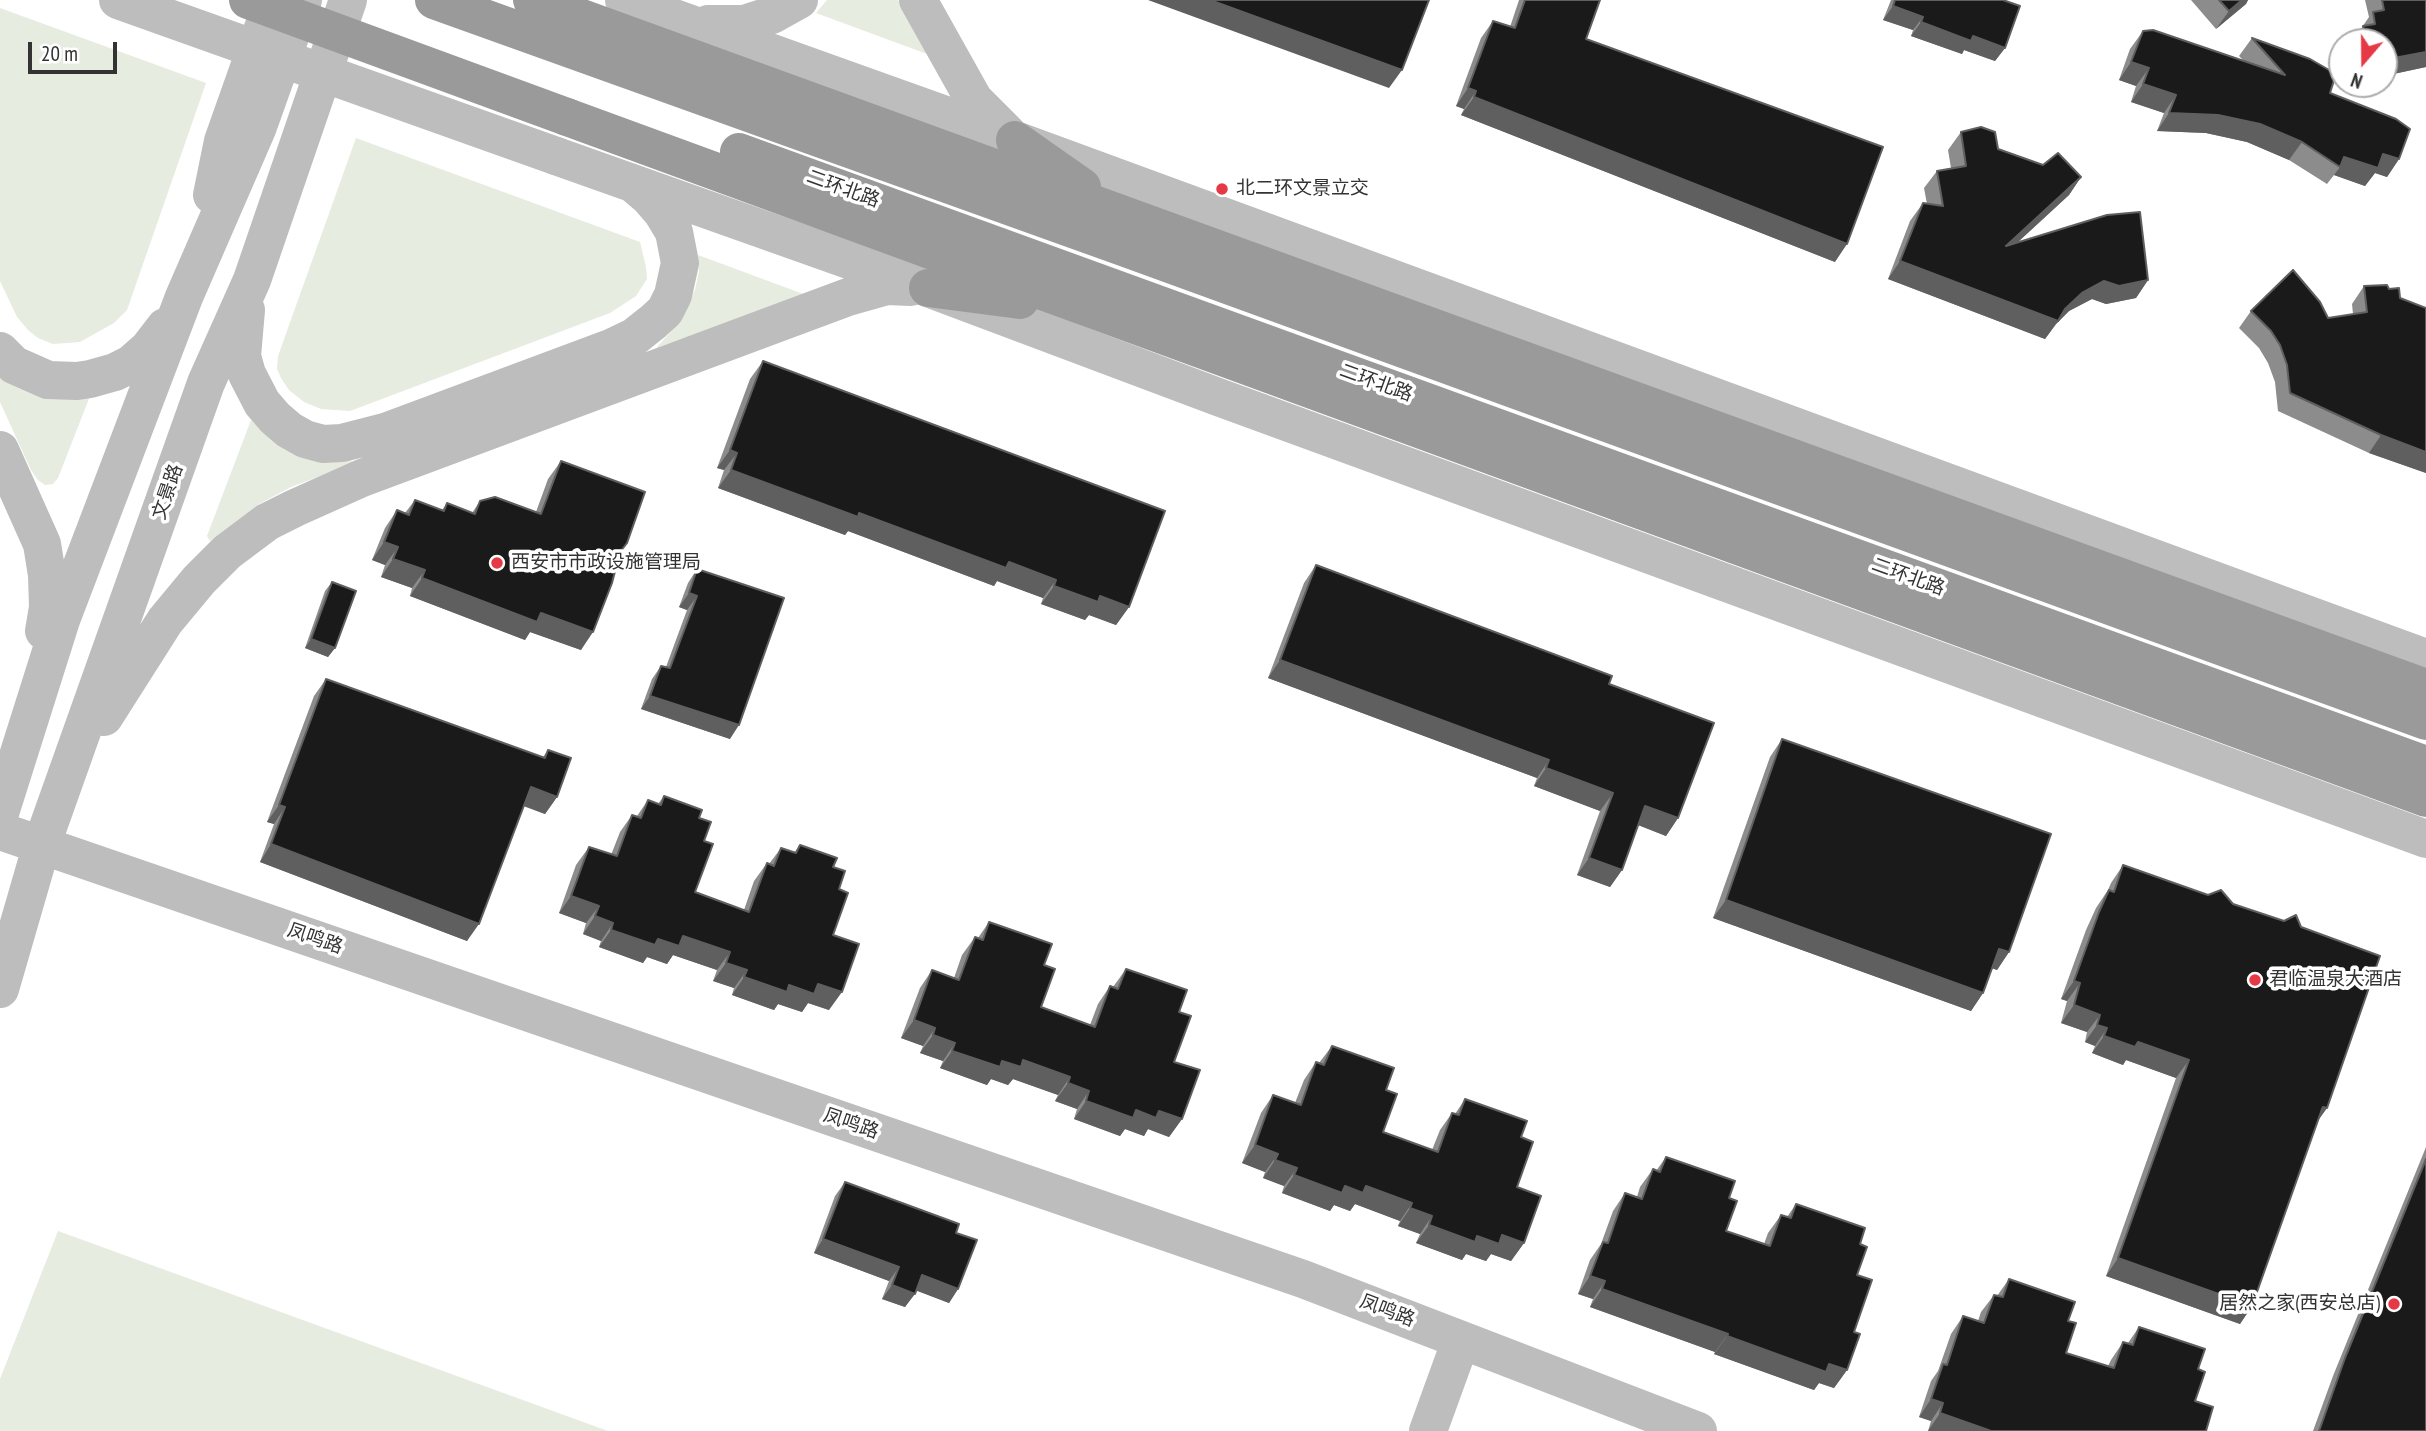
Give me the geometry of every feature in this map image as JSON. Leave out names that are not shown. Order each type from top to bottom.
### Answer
[{"type":"highway","points":[[248,0],[571,105],[1101,313],[2289,748],[2424,775]]},
{"type":"highway","name":"二环北路","points":[[325,0],[571,105],[2094,645],[2424,775]]},
{"type":"highway","name":"二环北路","points":[[434,0],[603,27],[1126,248],[2426,721]]},
{"type":"highway","points":[[532,0],[2426,688]]},
{"type":"highway","points":[[1015,140],[1123,216]]},
{"type":"highway","points":[[928,288],[1101,313]]},
{"type":"highway","points":[[1755,444],[1915,535]]},
{"type":"highway","points":[[2094,645],[2198,715]]},
{"type":"main road","points":[[118,0],[928,288],[1231,402],[2426,839]]},
{"type":"main road","points":[[0,351],[14,365],[48,380],[77,381],[116,372],[131,364],[148,349],[191,282],[223,141],[273,0]]},
{"type":"main road","points":[[0,813],[61,620],[191,282],[257,129],[303,0]]},
{"type":"main road","name":"文景路","points":[[0,989],[42,844],[206,383],[253,280],[348,0]]},
{"type":"main road","points":[[269,230],[324,131],[371,0]]},
{"type":"main road","points":[[603,27],[667,17],[697,23],[744,24],[772,15],[799,0]]},
{"type":"main road","points":[[918,0],[974,100],[993,122],[1015,140]]},
{"type":"main road","points":[[667,17],[1015,140],[2426,658]]},
{"type":"main road","points":[[253,280],[243,334],[242,356],[247,374],[262,403],[289,430],[305,439],[323,444],[363,438],[613,347],[634,337],[653,322],[664,311],[679,278],[678,246],[674,232],[662,212],[649,197],[625,180]]},
{"type":"main road","points":[[70,768],[165,621],[199,580],[227,552],[267,522],[362,478],[848,297],[887,286],[928,288]]},
{"type":"main road","points":[[0,450],[42,544],[47,575],[48,607],[31,714]]},
{"type":"main road","name":"凤鸣路","points":[[0,831],[1303,1279],[1698,1431]]},
{"type":"main road","points":[[1428,1431],[1461,1340]]},
{"type":"shaded area","points":[[827,0],[898,0],[927,54],[816,13]]},
{"type":"shaded area","points":[[0,8],[206,83],[127,310],[114,323],[80,342],[53,344],[38,338],[17,317],[0,281]]},
{"type":"shaded area","points":[[356,138],[640,242],[647,279],[636,296],[610,313],[350,411],[321,409],[304,402],[289,390],[281,378],[277,369],[278,356]]},
{"type":"shaded area","points":[[698,255],[806,295],[656,348],[676,326],[695,290],[699,271]]},
{"type":"shaded area","points":[[0,374],[90,396],[58,478],[53,484],[45,485],[31,470],[0,402]]},
{"type":"shaded area","points":[[251,420],[266,434],[319,462],[361,461],[291,487],[261,503],[210,541],[207,536]]},
{"type":"shaded area","points":[[58,1231],[608,1431],[0,1431],[0,1379]]},
{"type":"building","points":[[1210,0],[1429,0],[1402,70]]},
{"type":"building","points":[[1525,0],[1600,0],[1586,39],[1883,147],[1847,244],[1474,97],[1476,91],[1468,88],[1493,21],[1515,28]]},
{"type":"building","points":[[1895,0],[2003,0],[2020,6],[2005,48],[1973,36],[1971,41],[1921,22],[1923,17],[1893,6]]},
{"type":"building","points":[[2219,0],[2242,0],[2229,11]]},
{"type":"building","points":[[2382,0],[2426,0],[2426,52],[2398,57],[2398,28],[2364,28],[2375,24],[2373,12],[2384,10]]},
{"type":"building","points":[[2153,30],[2285,75],[2252,38],[2310,59],[2328,69],[2328,98],[2343,98],[2396,119],[2410,129],[2399,159],[2383,154],[2378,168],[2344,157],[2340,167],[2302,142],[2260,124],[2218,115],[2169,113],[2176,95],[2143,84],[2149,68],[2131,62],[2143,31]]},
{"type":"building","points":[[1981,127],[1995,132],[1998,149],[2043,165],[2058,153],[2081,177],[2006,246],[2107,215],[2140,212],[2148,280],[2119,286],[2104,281],[2082,293],[2065,309],[2058,321],[1900,261],[1923,203],[1943,206],[1937,171],[1966,166],[1961,132]]},
{"type":"building","points":[[2293,270],[2320,302],[2328,318],[2367,312],[2364,286],[2387,285],[2389,289],[2399,288],[2400,298],[2426,308],[2426,452],[2381,435],[2290,393],[2287,365],[2280,345],[2271,331],[2251,311]]},
{"type":"building","points":[[763,361],[1165,511],[1129,607],[1100,596],[1098,602],[1054,586],[1056,580],[1009,562],[1006,568],[859,513],[858,517],[731,470],[737,453],[730,450]]},
{"type":"building","name":"西安市市政设施管理局","points":[[561,461],[645,492],[627,543],[620,552],[612,583],[593,632],[541,613],[537,622],[422,578],[425,570],[393,559],[398,547],[384,542],[397,510],[409,515],[415,500],[444,511],[447,503],[475,514],[480,501],[495,497],[541,514]]},
{"type":"building","points":[[1316,565],[1612,676],[1609,684],[1714,723],[1678,818],[1645,806],[1622,870],[1589,858],[1613,793],[1546,768],[1549,760],[1280,660]]},
{"type":"building","points":[[697,569],[784,598],[739,725],[650,696],[661,666],[670,668],[697,596],[689,593]]},
{"type":"building","points":[[332,582],[356,591],[335,648],[311,639]]},
{"type":"building","points":[[326,679],[545,758],[548,750],[571,758],[557,797],[531,787],[479,924],[271,844],[285,807],[279,805]]},
{"type":"building","points":[[1782,739],[2051,834],[2009,952],[1999,949],[1983,993],[1726,900]]},
{"type":"building","points":[[664,796],[702,810],[699,818],[711,822],[704,841],[713,844],[695,892],[749,912],[767,863],[774,866],[781,848],[796,853],[800,845],[837,858],[833,867],[845,871],[839,889],[848,893],[833,935],[859,944],[842,992],[818,984],[814,994],[789,985],[787,992],[744,977],[747,970],[726,963],[730,952],[683,936],[679,946],[658,939],[655,945],[611,930],[613,923],[595,916],[599,906],[571,896],[589,847],[617,856],[632,815],[641,818],[648,800],[661,805]]},
{"type":"building","points":[[2123,865],[2208,895],[2221,890],[2233,904],[2284,921],[2296,915],[2301,927],[2380,956],[2327,1108],[2322,1109],[2252,1306],[2118,1258],[2189,1060],[2138,1042],[2135,1047],[2104,1036],[2107,1028],[2097,1025],[2100,1015],[2074,1005],[2080,983],[2074,981],[2099,912],[2109,890],[2114,892]]},
{"type":"building","points":[[989,922],[1052,944],[1044,965],[1055,969],[1041,1007],[1095,1027],[1110,986],[1118,989],[1126,969],[1187,990],[1179,1012],[1191,1016],[1174,1062],[1200,1070],[1182,1119],[1159,1111],[1156,1118],[1136,1110],[1133,1118],[1086,1101],[1089,1091],[1068,1083],[1070,1077],[1023,1060],[1021,1067],[1002,1061],[1000,1067],[952,1051],[955,1043],[933,1035],[935,1028],[914,1020],[932,970],[959,980],[975,937],[983,940]]},
{"type":"building","points":[[1332,1046],[1394,1068],[1386,1090],[1397,1094],[1383,1132],[1438,1152],[1452,1113],[1459,1115],[1465,1099],[1527,1121],[1521,1137],[1533,1142],[1517,1187],[1541,1196],[1524,1243],[1502,1235],[1499,1244],[1477,1236],[1475,1242],[1429,1225],[1432,1216],[1410,1208],[1412,1203],[1366,1186],[1363,1193],[1345,1186],[1342,1193],[1294,1175],[1297,1168],[1275,1160],[1278,1154],[1255,1145],[1273,1095],[1301,1105],[1316,1062],[1324,1065]]},
{"type":"building","points":[[1666,1157],[1735,1181],[1729,1198],[1737,1201],[1726,1231],[1770,1246],[1781,1215],[1791,1218],[1796,1204],[1865,1228],[1860,1244],[1867,1247],[1857,1275],[1872,1280],[1854,1332],[1860,1334],[1847,1370],[1829,1364],[1826,1372],[1727,1336],[1728,1334],[1602,1289],[1605,1281],[1590,1276],[1603,1242],[1608,1243],[1625,1193],[1642,1199],[1653,1169],[1660,1172]]},
{"type":"building","name":"居然之家(西安总店)","points":[[2426,1159],[2426,1431],[2319,1431],[2345,1358]]},
{"type":"building","points":[[845,1182],[959,1224],[956,1233],[977,1240],[958,1289],[922,1275],[915,1294],[892,1285],[899,1267],[823,1239]]},
{"type":"building","points":[[2009,1279],[2075,1302],[2068,1321],[2076,1323],[2066,1353],[2114,1368],[2123,1342],[2133,1345],[2139,1327],[2205,1349],[2198,1369],[2205,1372],[2195,1401],[2213,1407],[2206,1431],[1991,1431],[1940,1413],[1943,1403],[1931,1399],[1943,1364],[1947,1365],[1963,1316],[1984,1323],[1994,1295],[2003,1297]]},
{"type":"place","name":"北二环文景立交","points":[[1222,189]]},
{"type":"place","name":"西安市市政设施管理局","points":[[497,563]]},
{"type":"place","name":"君临温泉大酒店","points":[[2255,980]]},
{"type":"place","name":"居然之家(西安总店)","points":[[2394,1304]]}]
